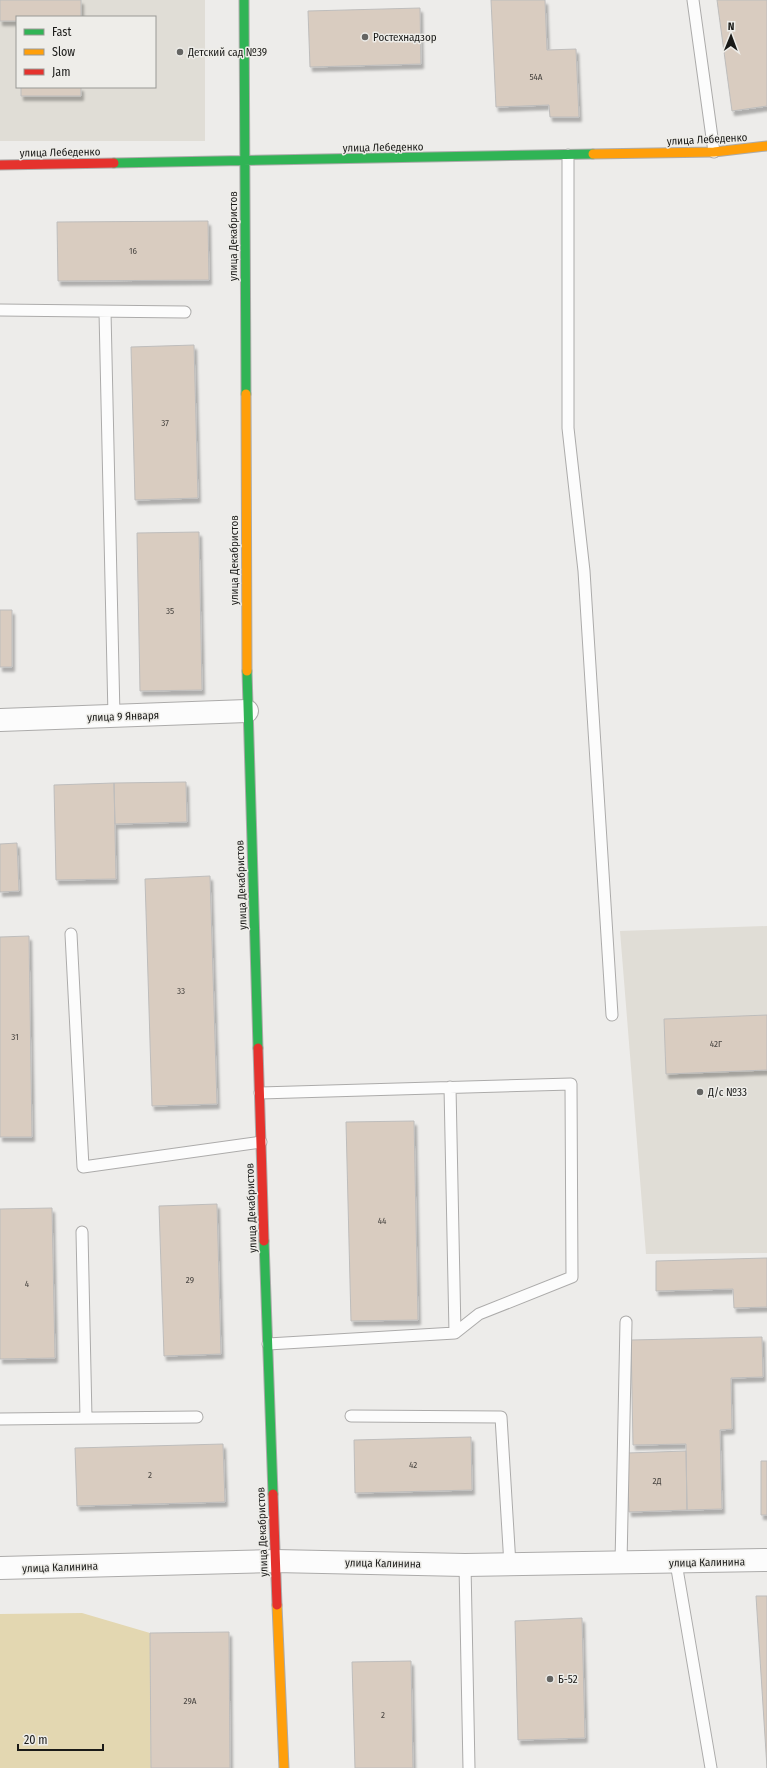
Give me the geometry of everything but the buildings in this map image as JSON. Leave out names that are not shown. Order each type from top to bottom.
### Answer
[{"type":"main road","name":"улица Декабристов","points":[[244,0],[247,711],[275,1561],[284,1768]]},
{"type":"main road","name":"улица Лебеденко","points":[[0,165],[714,152],[767,146]]},
{"type":"street","name":"улица 9 Января","points":[[0,720],[247,711]]},
{"type":"street","name":"улица Калинина","points":[[0,1568],[275,1561],[510,1565],[676,1563],[767,1560]]},
{"type":"lane","points":[[693,0],[714,152]]},
{"type":"lane","points":[[568,155],[568,428],[584,572],[612,1014]]},
{"type":"lane","points":[[0,310],[185,312]]},
{"type":"lane","points":[[105,312],[114,716]]},
{"type":"lane","points":[[71,934],[83,1167],[261,1142]]},
{"type":"lane","points":[[260,1093],[571,1084],[572,1277],[479,1314],[455,1333],[268,1344]]},
{"type":"lane","points":[[450,1087],[455,1333]]},
{"type":"lane","points":[[82,1232],[86,1418]]},
{"type":"lane","points":[[621,1563],[626,1322]]},
{"type":"lane","points":[[351,1416],[501,1417],[510,1565]]},
{"type":"lane","points":[[0,1419],[197,1417]]},
{"type":"lane","points":[[676,1563],[712,1768]]},
{"type":"lane","points":[[465,1565],[469,1768]]},
{"type":"shaded area","name":"Детский сад №39","points":[[0,0],[205,0],[205,141],[0,141]]},
{"type":"shaded area","name":"Д/с №33","points":[[767,926],[767,1253],[646,1254],[620,931]]},
{"type":"shaded area","points":[[82,1613],[150,1633],[151,1768],[0,1768],[0,1614]]},
{"type":"traffic: fast","points":[[244,0],[246,394]]},
{"type":"traffic: fast","points":[[114,163],[593,154]]},
{"type":"traffic: fast","points":[[247,671],[258,1048]]},
{"type":"traffic: fast","points":[[264,1241],[273,1494]]},
{"type":"traffic: slow","points":[[593,154],[714,152],[767,146]]},
{"type":"traffic: slow","points":[[246,394],[247,671]]},
{"type":"traffic: slow","points":[[277,1605],[284,1768]]},
{"type":"traffic: jam","points":[[0,165],[114,163]]},
{"type":"traffic: jam","points":[[258,1048],[264,1241]]},
{"type":"traffic: jam","points":[[273,1494],[277,1605]]},
{"type":"place","name":"Ростехнадзор","points":[[365,37]]},
{"type":"place","name":"Детский сад №39","points":[[180,52]]},
{"type":"place","name":"Д/с №33","points":[[700,1092]]},
{"type":"place","name":"Б-52","points":[[550,1679]]}]
